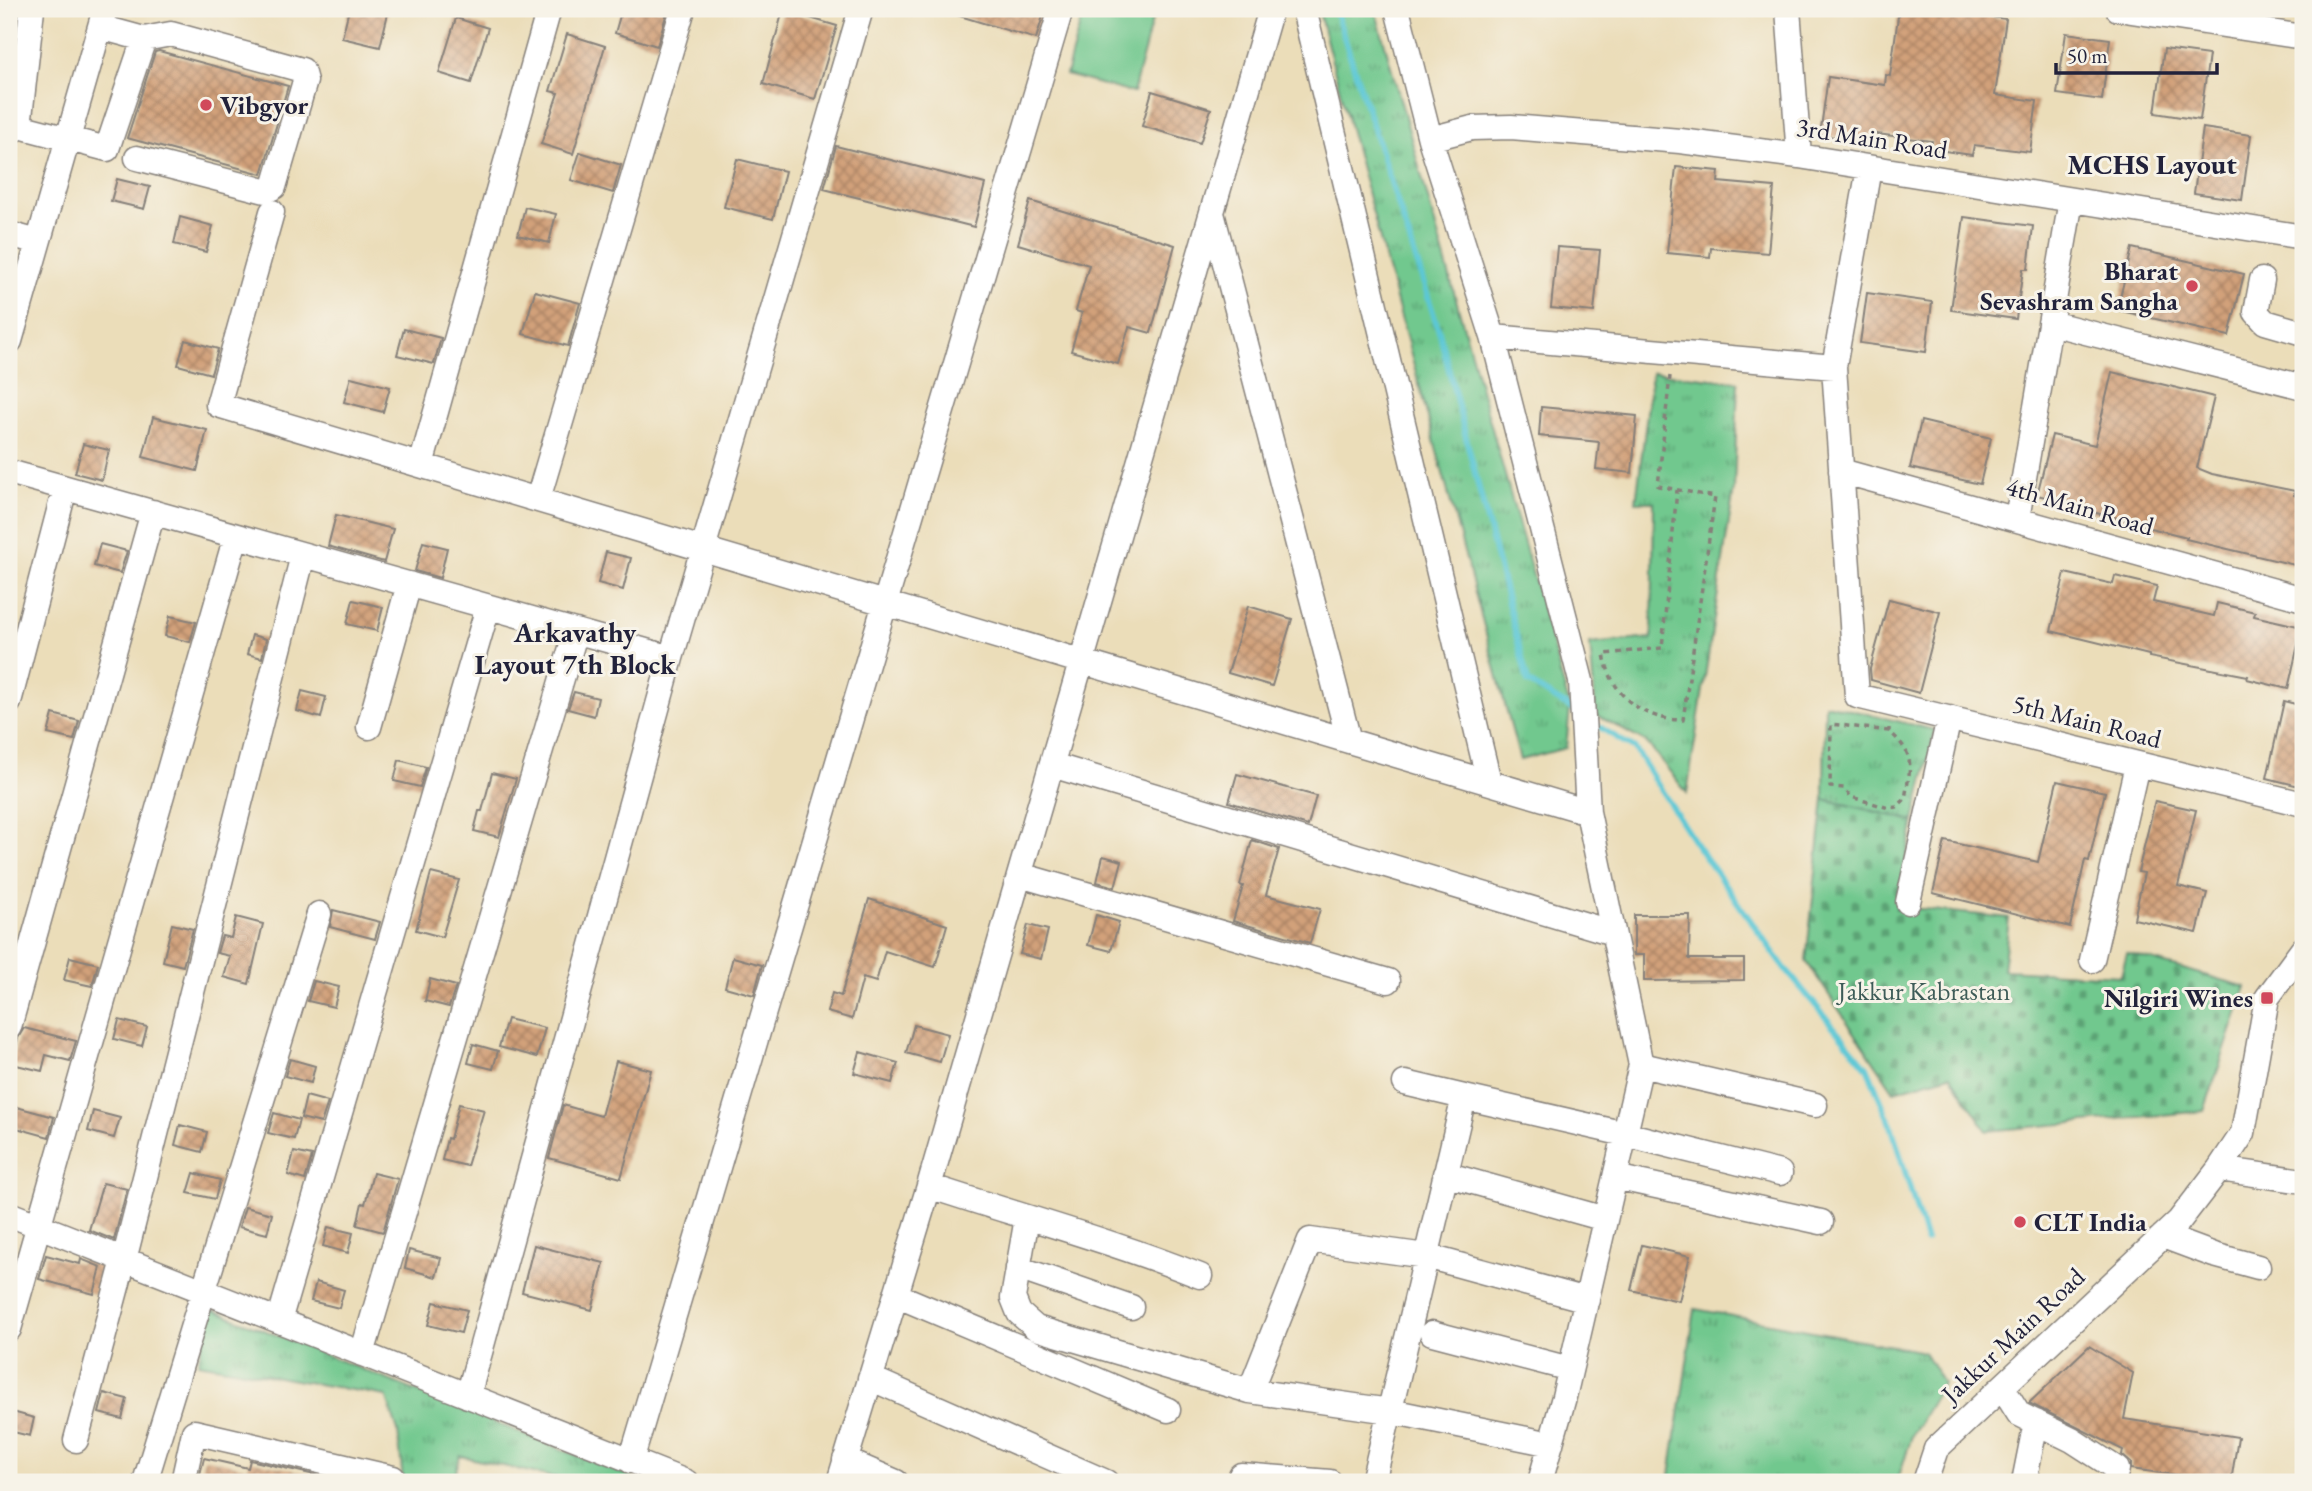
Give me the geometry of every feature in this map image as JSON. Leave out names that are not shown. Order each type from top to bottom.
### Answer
[{"type":"street","points":[[32,9],[14,130],[107,149],[144,39]]},
{"type":"street","points":[[421,465],[549,9]]},
{"type":"street","points":[[537,499],[683,9]]},
{"type":"street","points":[[468,1396],[671,659],[861,9]]},
{"type":"street","points":[[631,1461],[1061,9]]},
{"type":"street","points":[[896,1482],[842,1471],[929,1186],[1271,9]]},
{"type":"street","points":[[1304,9],[1489,782]]},
{"type":"street","points":[[1398,9],[1430,139],[1493,337],[1581,681],[1588,812],[1641,1065],[1587,1300],[1540,1482]]},
{"type":"street","points":[[1788,9],[1799,156]]},
{"type":"street","points":[[2119,9],[2303,37]]},
{"type":"street","points":[[10,341],[103,18],[144,39],[171,34],[302,70],[305,81],[274,187],[265,191],[137,158]]},
{"type":"street","name":"3rd Main Road","points":[[1430,139],[1472,128],[1524,128],[1680,141],[1799,156],[2303,237]]},
{"type":"street","points":[[1841,471],[1834,367],[1869,168]]},
{"type":"street","points":[[2017,519],[2071,200]]},
{"type":"street","points":[[272,212],[218,405],[1588,812]]},
{"type":"street","points":[[1212,212],[1349,741]]},
{"type":"street","points":[[9,234],[38,242]]},
{"type":"street","points":[[2262,280],[2256,312],[2265,322],[2303,333]]},
{"type":"street","points":[[2050,323],[2303,387]]},
{"type":"street","points":[[1493,337],[1834,367]]},
{"type":"street","name":"4th Main Road","points":[[1841,471],[2303,599]]},
{"type":"street","name":"5th Main Road","points":[[1841,471],[1857,696],[2303,804]]},
{"type":"street","points":[[9,472],[671,659]]},
{"type":"street","points":[[9,702],[65,488]]},
{"type":"street","points":[[9,1027],[13,992],[153,512]]},
{"type":"street","points":[[9,1329],[236,536]]},
{"type":"street","points":[[76,1440],[303,555]]},
{"type":"street","points":[[369,727],[409,584]]},
{"type":"street","points":[[279,1321],[488,607]]},
{"type":"street","points":[[362,1354],[576,632]]},
{"type":"street","points":[[1909,902],[1950,718]]},
{"type":"street","points":[[1052,765],[1613,933]]},
{"type":"street","points":[[2092,960],[2137,765]]},
{"type":"street","points":[[1020,875],[1388,981]]},
{"type":"street","points":[[145,1482],[318,914]]},
{"type":"street","name":"Jakkur Main Road","points":[[1925,1482],[1936,1449],[2179,1221],[2219,1169],[2243,1133],[2267,998],[2303,949]]},
{"type":"street","points":[[1641,1065],[1815,1105]]},
{"type":"street","points":[[1405,1083],[1780,1173]]},
{"type":"street","points":[[1373,1482],[1464,1097]]},
{"type":"street","points":[[2219,1169],[2303,1181]]},
{"type":"street","points":[[1445,1174],[1605,1219]]},
{"type":"street","points":[[1615,1177],[1821,1222]]},
{"type":"street","points":[[929,1186],[1141,1252],[1200,1276]]},
{"type":"street","points":[[9,1214],[686,1482]]},
{"type":"street","points":[[1027,1218],[1013,1298],[1019,1313],[1036,1328],[1250,1391],[1390,1411],[1551,1444]]},
{"type":"street","points":[[2163,1236],[2214,1255],[2258,1267]]},
{"type":"street","points":[[1250,1391],[1310,1240],[1426,1256],[1587,1300]]},
{"type":"street","points":[[1018,1268],[1131,1307]]},
{"type":"street","points":[[896,1295],[1168,1410]]},
{"type":"street","points":[[1432,1333],[1570,1369]]},
{"type":"street","points":[[870,1378],[1106,1482]]},
{"type":"street","points":[[2002,1387],[2020,1414],[2072,1440],[2117,1469],[2113,1482]]},
{"type":"street","points":[[2024,1482],[2036,1422]]},
{"type":"street","points":[[183,1482],[194,1432],[393,1478],[392,1482]]},
{"type":"street","points":[[1239,1482],[1241,1475],[1330,1482]]},
{"type":"path","points":[[1672,353],[1658,486],[1677,489],[1715,497],[1683,720],[1670,720],[1645,713],[1623,697],[1610,677],[1604,654],[1662,648],[1677,489]]},
{"type":"path","points":[[1889,731],[1893,705]]},
{"type":"path","points":[[1831,724],[1889,731],[1911,760],[1902,804],[1889,808],[1851,797],[1844,788],[1830,787],[1831,724]]},
{"type":"green space","points":[[1084,9],[1155,9],[1133,93],[1066,75]]},
{"type":"green space","points":[[1318,9],[1375,9],[1570,708],[1566,748],[1520,760]]},
{"type":"green space","points":[[1652,372],[1738,382],[1734,489],[1687,793],[1647,743],[1596,715],[1590,644],[1652,638],[1654,502],[1636,502]]},
{"type":"green space","points":[[1825,704],[1935,730],[1914,821],[1824,799]]},
{"type":"green space","name":"Jakkur Kabrastan","points":[[1824,799],[1914,821],[1896,909],[1923,909],[2009,918],[2003,970],[2121,976],[2127,953],[2246,987],[2204,1111],[1987,1131],[1950,1075],[1894,1091],[1806,961]]},
{"type":"green space","points":[[209,1308],[638,1480],[573,1482],[460,1456],[453,1482],[403,1482],[398,1431],[386,1396],[198,1363]]},
{"type":"green space","points":[[1695,1309],[1924,1352],[1943,1383],[1912,1436],[1897,1482],[1669,1482]]},
{"type":"building","points":[[349,9],[389,9],[380,47],[342,38]]},
{"type":"building","points":[[622,9],[668,9],[657,46],[615,33]]},
{"type":"building","points":[[950,9],[1045,9],[1036,39],[950,13]]},
{"type":"building","points":[[1899,9],[1928,9],[2006,19],[1995,95],[2037,101],[2030,152],[1974,145],[1972,155],[1931,149],[1932,141],[1870,133],[1869,142],[1820,135],[1828,77],[1885,85],[1886,75],[1890,76]]},
{"type":"building","points":[[783,10],[837,26],[815,99],[763,84]]},
{"type":"building","points":[[456,18],[488,28],[471,83],[439,73]]},
{"type":"building","points":[[2066,33],[2110,39],[2102,100],[2057,94]]},
{"type":"building","points":[[567,34],[605,46],[573,154],[541,144],[558,93],[550,91]]},
{"type":"building","points":[[2164,49],[2209,55],[2200,120],[2155,113]]},
{"type":"building","points":[[155,52],[288,86],[262,174],[127,138]]},
{"type":"building","points":[[1152,91],[1211,109],[1200,143],[1142,126]]},
{"type":"building","points":[[2203,128],[2251,135],[2242,200],[2194,193]]},
{"type":"building","points":[[836,146],[985,184],[974,227],[824,189]]},
{"type":"building","points":[[580,152],[621,165],[613,193],[571,180]]},
{"type":"building","points":[[737,159],[785,171],[773,219],[724,207]]},
{"type":"building","points":[[1676,167],[1719,171],[1718,182],[1774,187],[1768,253],[1711,248],[1710,257],[1667,253]]},
{"type":"building","points":[[117,179],[150,187],[144,209],[111,201]]},
{"type":"building","points":[[1030,201],[1175,245],[1151,333],[1129,327],[1118,364],[1071,351],[1082,313],[1076,311],[1089,265],[1018,244]]},
{"type":"building","points":[[525,207],[556,214],[549,243],[518,235]]},
{"type":"building","points":[[180,217],[213,226],[206,252],[174,244]]},
{"type":"building","points":[[1964,217],[2033,226],[2028,269],[2023,269],[2016,319],[1951,310]]},
{"type":"building","points":[[1557,247],[1600,250],[1594,312],[1551,308]]},
{"type":"building","points":[[2132,248],[2244,274],[2229,336],[2117,310]]},
{"type":"building","points":[[535,291],[580,303],[568,346],[523,334]]},
{"type":"building","points":[[1867,293],[1932,302],[1926,352],[1860,343]]},
{"type":"building","points":[[404,329],[441,338],[434,364],[397,355]]},
{"type":"building","points":[[185,340],[218,349],[211,374],[178,365]]},
{"type":"building","points":[[2112,372],[2214,397],[2197,468],[2212,474],[2295,491],[2294,495],[2303,498],[2303,567],[2186,539],[2187,537],[2134,524],[2135,522],[2083,510],[2083,506],[2037,495],[2052,435],[2095,445]]},
{"type":"building","points":[[351,377],[390,387],[383,412],[344,402]]},
{"type":"building","points":[[1541,407],[1637,416],[1632,473],[1596,469],[1599,442],[1539,436]]},
{"type":"building","points":[[153,417],[207,430],[197,471],[143,457]]},
{"type":"building","points":[[1921,421],[1991,438],[1980,484],[1910,468]]},
{"type":"building","points":[[83,444],[109,450],[102,480],[75,473]]},
{"type":"building","points":[[336,515],[393,529],[384,562],[328,546]]},
{"type":"building","points":[[423,542],[447,548],[440,578],[415,571]]},
{"type":"building","points":[[100,544],[127,551],[120,573],[94,566]]},
{"type":"building","points":[[606,552],[631,558],[623,590],[598,583]]},
{"type":"building","points":[[2065,573],[2113,584],[2115,576],[2157,586],[2153,602],[2214,616],[2217,603],[2255,612],[2254,616],[2302,627],[2288,689],[2247,679],[2248,676],[2149,657],[2051,631]]},
{"type":"building","points":[[1889,599],[1940,612],[1919,693],[1871,680],[1870,669]]},
{"type":"building","points":[[353,600],[383,607],[377,631],[347,624]]},
{"type":"building","points":[[1248,606],[1292,619],[1272,686],[1228,673]]},
{"type":"building","points":[[170,616],[196,622],[190,642],[165,636]]},
{"type":"building","points":[[252,635],[266,639],[262,658],[247,654]]},
{"type":"building","points":[[302,691],[326,697],[321,718],[297,711]]},
{"type":"building","points":[[574,692],[598,698],[594,716],[568,709]]},
{"type":"building","points":[[2284,701],[2303,706],[2303,787],[2267,778]]},
{"type":"building","points":[[53,714],[79,721],[74,740],[48,734]]},
{"type":"building","points":[[399,760],[426,767],[420,787],[394,781]]},
{"type":"building","points":[[492,773],[516,779],[499,837],[474,831]]},
{"type":"building","points":[[1237,774],[1316,796],[1308,826],[1229,802]]},
{"type":"building","points":[[2057,781],[2105,792],[2089,861],[2085,860],[2070,927],[1933,893],[1945,841],[2038,862]]},
{"type":"building","points":[[2155,801],[2196,810],[2178,886],[2207,893],[2197,933],[2134,919],[2144,873],[2138,872]]},
{"type":"building","points":[[1252,840],[1279,849],[1266,895],[1320,909],[1310,943],[1233,921]]},
{"type":"building","points":[[1103,856],[1122,861],[1115,887],[1097,882]]},
{"type":"building","points":[[431,873],[459,880],[442,937],[416,930]]},
{"type":"building","points":[[869,899],[947,925],[935,967],[885,951],[876,982],[863,978],[852,1019],[827,1012],[832,993],[841,996]]},
{"type":"building","points":[[333,910],[380,922],[375,939],[330,927]]},
{"type":"building","points":[[1096,915],[1119,922],[1111,951],[1088,945]]},
{"type":"building","points":[[1634,915],[1690,915],[1689,959],[1744,959],[1744,980],[1644,981],[1644,955],[1634,955]]},
{"type":"building","points":[[236,917],[263,924],[249,984],[224,977],[230,956],[217,953],[222,936],[231,938]]},
{"type":"building","points":[[172,924],[193,929],[183,966],[163,961]]},
{"type":"building","points":[[1028,925],[1048,930],[1041,959],[1020,954]]},
{"type":"building","points":[[70,957],[98,964],[92,986],[64,980]]},
{"type":"building","points":[[733,957],[762,965],[754,995],[725,987]]},
{"type":"building","points":[[430,979],[456,986],[449,1007],[425,1001]]},
{"type":"building","points":[[314,981],[339,987],[334,1007],[308,1001]]},
{"type":"building","points":[[507,1019],[545,1028],[537,1057],[499,1047]]},
{"type":"building","points":[[119,1020],[147,1027],[142,1046],[114,1039]]},
{"type":"building","points":[[914,1025],[948,1034],[940,1062],[906,1053]]},
{"type":"building","points":[[24,1028],[76,1041],[70,1061],[46,1055],[42,1071],[12,1064],[18,1038]]},
{"type":"building","points":[[473,1044],[498,1051],[493,1069],[468,1063]]},
{"type":"building","points":[[860,1052],[898,1063],[892,1083],[854,1073]]},
{"type":"building","points":[[290,1059],[315,1066],[311,1083],[285,1076]]},
{"type":"building","points":[[616,1061],[651,1070],[621,1178],[549,1158],[563,1105],[601,1116]]},
{"type":"building","points":[[306,1096],[328,1102],[321,1123],[301,1118]]},
{"type":"building","points":[[459,1104],[484,1110],[467,1166],[442,1160]]},
{"type":"building","points":[[9,1105],[54,1117],[49,1137],[9,1126]]},
{"type":"building","points":[[93,1111],[120,1118],[114,1138],[88,1131]]},
{"type":"building","points":[[274,1113],[299,1120],[294,1139],[268,1133]]},
{"type":"building","points":[[180,1125],[207,1132],[202,1152],[175,1145]]},
{"type":"building","points":[[294,1152],[312,1156],[305,1180],[288,1175]]},
{"type":"building","points":[[194,1173],[220,1180],[215,1199],[188,1193]]},
{"type":"building","points":[[373,1173],[398,1179],[383,1232],[357,1225]]},
{"type":"building","points":[[103,1183],[127,1189],[114,1240],[89,1230]]},
{"type":"building","points":[[245,1207],[272,1214],[267,1234],[239,1227]]},
{"type":"building","points":[[328,1227],[353,1233],[348,1253],[323,1246]]},
{"type":"building","points":[[534,1245],[604,1263],[592,1310],[522,1292]]},
{"type":"building","points":[[1642,1245],[1690,1256],[1679,1301],[1631,1290]]},
{"type":"building","points":[[409,1250],[441,1258],[436,1277],[405,1268]]},
{"type":"building","points":[[46,1255],[80,1264],[81,1259],[101,1267],[94,1294],[39,1279]]},
{"type":"building","points":[[316,1282],[344,1290],[339,1308],[311,1301]]},
{"type":"building","points":[[434,1302],[467,1310],[461,1333],[428,1325]]},
{"type":"building","points":[[2089,1346],[2133,1373],[2124,1419],[2238,1437],[2231,1482],[2131,1469],[2131,1463],[2122,1455],[2123,1450],[2029,1403]]},
{"type":"building","points":[[104,1393],[127,1399],[122,1419],[99,1413]]},
{"type":"building","points":[[9,1411],[34,1418],[30,1436],[9,1431]]},
{"type":"building","points":[[204,1458],[248,1468],[250,1460],[345,1482],[198,1482]]},
{"type":"waterway","points":[[1335,9],[1439,331],[1528,682],[1575,711]]},
{"type":"waterway","points":[[1590,721],[1635,749],[1693,840],[1786,970],[1867,1067],[1891,1125],[1926,1241]]},
{"type":"place","name":"Vibgyor","points":[[206,105]]},
{"type":"place","name":"Bharat Sevashram Sangha","points":[[2192,286]]},
{"type":"place","name":"Nilgiri Wines","points":[[2267,998]]},
{"type":"place","name":"CLT India","points":[[2020,1222]]},
{"type":"district","name":"MCHS Layout","points":[[2152,164]]},
{"type":"district","name":"Arkavathy Layout 7th Block","points":[[575,648]]}]
